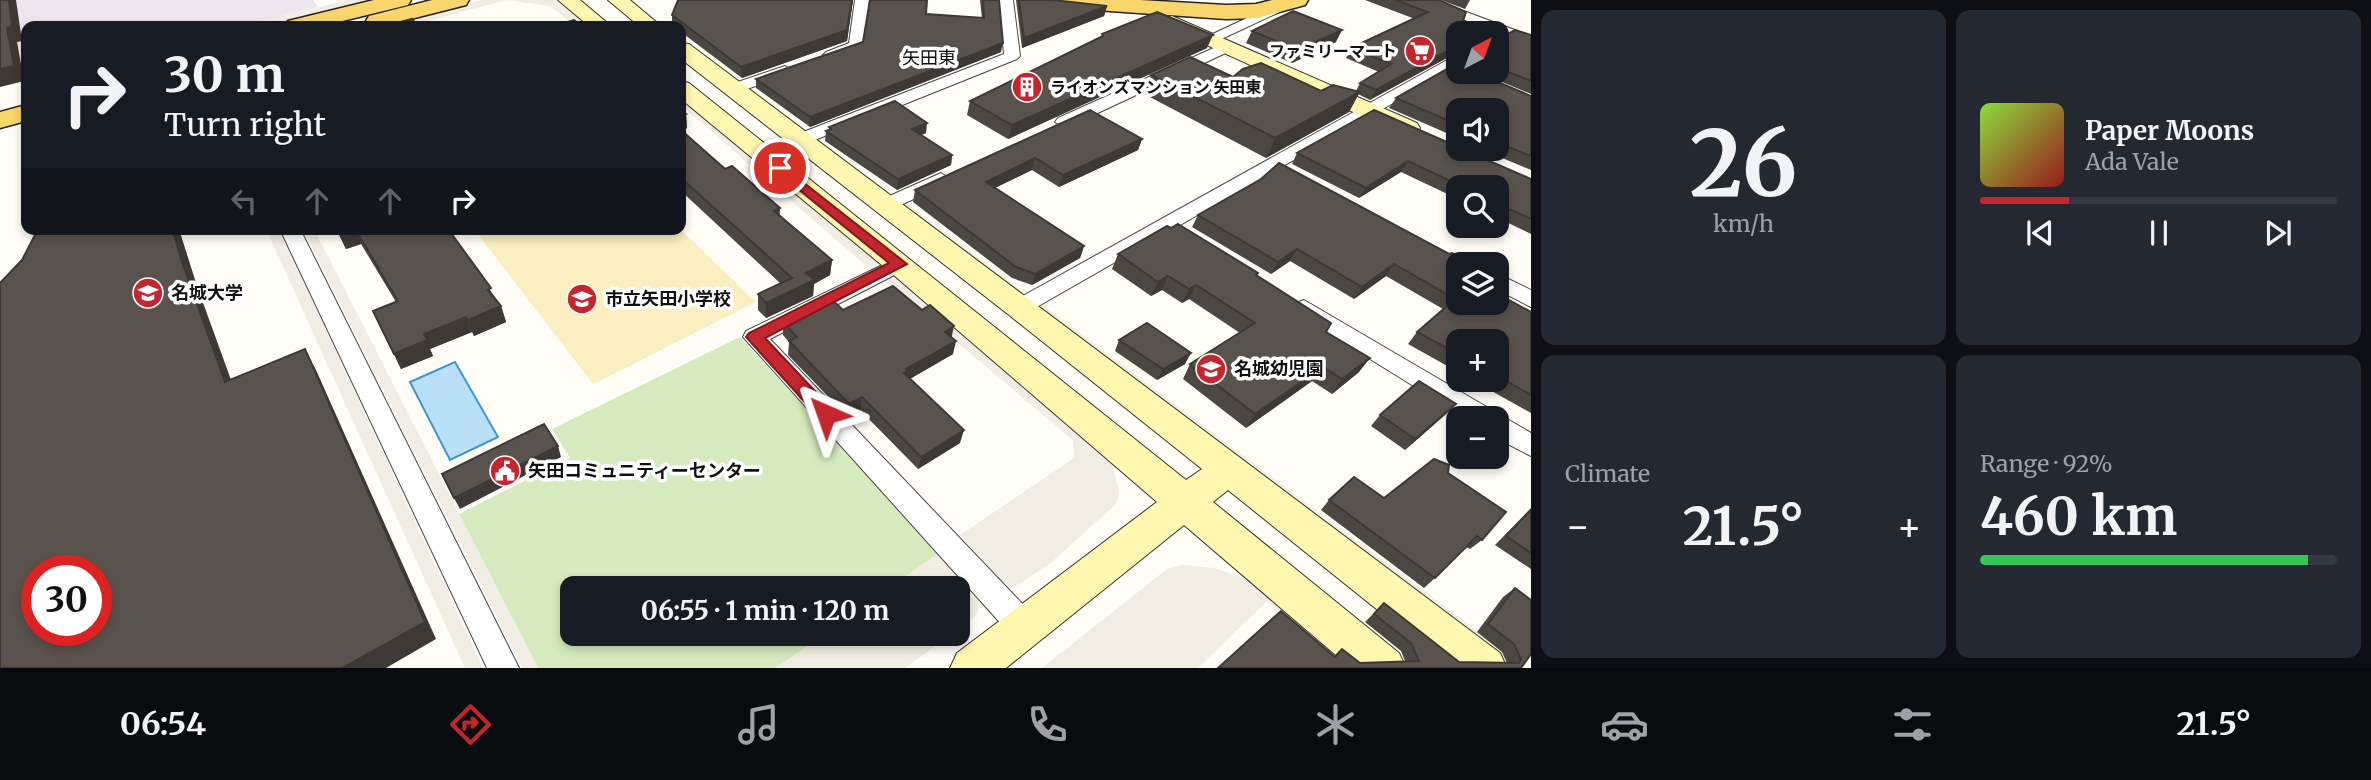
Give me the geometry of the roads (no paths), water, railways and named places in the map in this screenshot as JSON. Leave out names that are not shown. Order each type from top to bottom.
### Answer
[{"type":"main road","points":[[316,21],[400,0]]},
{"type":"main road","points":[[378,21],[458,0]]},
{"type":"main road","points":[[1037,0],[1242,12],[1292,2]]},
{"type":"main road","points":[[1211,0],[1238,0]]},
{"type":"main road","points":[[0,101],[21,96]]},
{"type":"main road","points":[[0,120],[21,114]]},
{"type":"street","points":[[568,0],[595,21]]},
{"type":"street","points":[[618,0],[645,21]]},
{"type":"street","points":[[819,59],[856,46],[862,0]]},
{"type":"street","points":[[799,140],[1012,56],[1006,0]]},
{"type":"street","points":[[1421,0],[1469,21]]},
{"type":"street","points":[[1043,132],[1219,43],[1292,2]]},
{"type":"street","points":[[1135,4],[1430,138]]},
{"type":"street","points":[[1509,37],[1531,41]]},
{"type":"street","points":[[686,53],[883,206],[1020,307],[1485,668]]},
{"type":"street","points":[[732,89],[794,68]]},
{"type":"street","points":[[1020,307],[1368,110],[1446,74]]},
{"type":"street","points":[[686,92],[900,264],[1384,668]]},
{"type":"street","points":[[1272,164],[1296,177]]},
{"type":"street","points":[[883,206],[957,172]]},
{"type":"street","points":[[1167,224],[1191,239]]},
{"type":"street","points":[[293,235],[503,668]]},
{"type":"street","points":[[900,264],[754,337],[1023,626]]},
{"type":"street","points":[[1509,288],[1531,299]]},
{"type":"street","points":[[1285,296],[1465,406]]},
{"type":"street","points":[[1509,433],[1531,446]]},
{"type":"street","points":[[972,668],[1228,469]]},
{"type":"water","points":[[455,362],[498,437],[450,460],[410,382]]},
{"type":"place","name":"ファミリーマート","points":[[1420,51]]},
{"type":"place","name":"ライオンズマンション 矢田東","points":[[1027,87]]},
{"type":"place","name":"名城大学","points":[[148,293]]},
{"type":"place","name":"市立矢田小学校","points":[[582,299]]},
{"type":"place","name":"名城幼児園","points":[[1211,369]]},
{"type":"place","name":"矢田コミュニティーセンター","points":[[505,471]]},
{"type":"district","name":"矢田東","points":[[929,58]]}]
